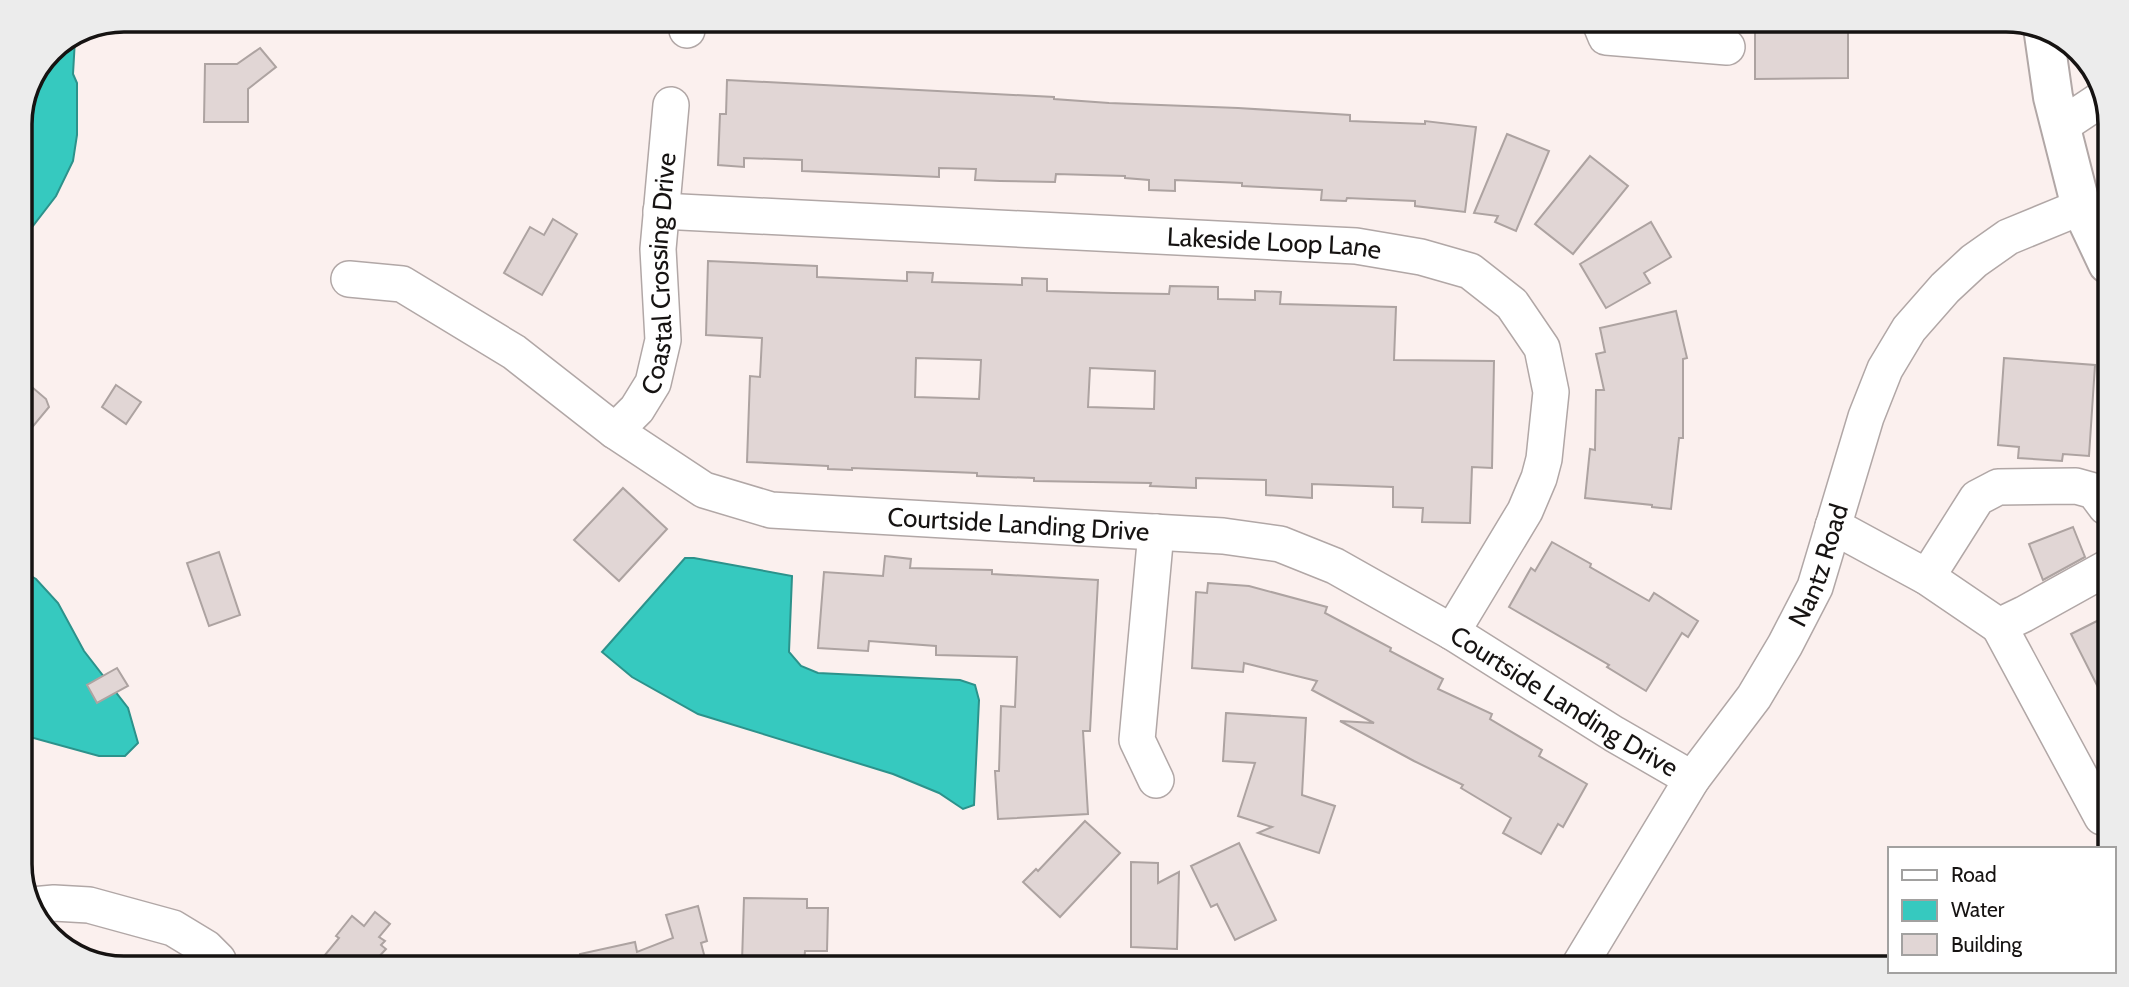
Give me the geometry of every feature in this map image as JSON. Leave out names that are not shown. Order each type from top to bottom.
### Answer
[{"type":"main road","points":[[2045,41],[2053,97],[2081,207],[2097,241]]},
{"type":"street","points":[[1604,32],[1606,37],[1727,47]]},
{"type":"street","points":[[2061,126],[2095,103]]},
{"type":"street","name":"Coastal Crossing Drive","points":[[615,431],[637,409],[653,383],[663,340],[658,249],[671,104]]},
{"type":"street","name":"Nantz Road","points":[[1585,956],[1692,779],[1754,697],[1815,587],[1866,417],[1885,369],[1909,329],[1945,288],[2008,237],[2081,207]]},
{"type":"street","name":"Lakeside Loop Lane","points":[[661,211],[1356,246],[1422,257],[1470,271],[1512,304],[1542,348],[1551,392],[1545,459],[1532,495],[1514,531],[1452,632]]},
{"type":"street","name":"Courtside Landing Drive","points":[[349,279],[402,284],[514,352],[615,431],[704,490],[771,510],[1223,536],[1280,544],[1335,566],[1452,632],[1602,727],[1692,779]]},
{"type":"street","points":[[1927,577],[1977,498],[1998,487],[2076,486],[2094,491],[2098,496]]},
{"type":"street","points":[[1833,526],[1927,577],[1999,626],[2098,809]]},
{"type":"street","points":[[1156,532],[1137,740],[1156,780]]},
{"type":"street","points":[[1999,626],[2098,573]]},
{"type":"street","points":[[41,904],[89,905],[173,928],[214,956]]},
{"type":"water","points":[[75,46],[73,74],[77,83],[77,135],[73,161],[56,196],[32,227],[32,118],[35,100],[41,83],[51,68],[63,54]]},
{"type":"water","points":[[685,558],[792,576],[789,652],[801,666],[818,673],[960,680],[975,685],[979,700],[974,805],[963,809],[939,793],[893,774],[698,714],[632,677],[602,652]]},
{"type":"water","points":[[32,577],[58,603],[84,651],[128,708],[138,743],[125,756],[99,756],[32,738]]},
{"type":"building","points":[[1755,32],[1848,32],[1848,78],[1755,79]]},
{"type":"building","points":[[260,48],[276,67],[248,89],[248,122],[204,122],[205,64],[237,64]]},
{"type":"building","points":[[727,80],[1350,115],[1350,121],[1425,124],[1425,121],[1476,127],[1465,212],[1415,206],[1415,201],[1347,198],[1346,201],[1321,200],[1322,190],[1242,186],[1242,183],[1175,180],[1175,191],[1149,190],[1149,180],[1125,176],[1056,174],[1055,182],[975,180],[976,169],[939,168],[939,177],[802,171],[802,160],[744,158],[744,167],[718,165],[720,114],[726,114]]},
{"type":"building","points":[[1507,134],[1549,151],[1516,231],[1495,222],[1498,216],[1474,213]]},
{"type":"building","points":[[1590,156],[1628,186],[1573,254],[1535,224]]},
{"type":"building","points":[[553,219],[577,234],[542,295],[504,273],[530,227],[544,235]]},
{"type":"building","points":[[1651,222],[1671,257],[1644,273],[1650,283],[1606,308],[1580,264]]},
{"type":"building","points":[[708,261],[817,266],[817,277],[907,281],[907,272],[933,273],[932,282],[1022,285],[1022,278],[1047,279],[1047,291],[1113,293],[1169,294],[1170,286],[1218,287],[1218,299],[1255,300],[1255,291],[1281,292],[1280,304],[1396,307],[1394,360],[1494,361],[1492,468],[1472,467],[1470,523],[1422,522],[1423,508],[1393,507],[1393,487],[1312,484],[1312,498],[1266,495],[1266,480],[1196,478],[1196,488],[1150,486],[1151,483],[1034,481],[1034,478],[977,476],[977,473],[828,469],[828,466],[747,462],[750,376],[760,377],[762,338],[706,335]],"holes":[[[916,358],[981,360],[979,399],[915,397]],[[1090,368],[1155,371],[1154,409],[1088,407]]]},
{"type":"building","points":[[1676,311],[1687,358],[1683,359],[1683,438],[1679,438],[1671,509],[1585,498],[1590,449],[1595,450],[1596,390],[1604,390],[1596,354],[1605,352],[1600,328]]},
{"type":"building","points":[[2004,358],[2095,365],[2089,456],[2063,454],[2062,461],[2018,458],[2019,447],[1998,445]]},
{"type":"building","points":[[116,385],[141,402],[126,424],[102,407]]},
{"type":"building","points":[[32,387],[46,399],[49,407],[32,428]]},
{"type":"building","points":[[623,488],[667,529],[619,581],[574,540]]},
{"type":"building","points":[[2073,527],[2085,557],[2043,580],[2029,544]]},
{"type":"building","points":[[1552,542],[1649,601],[1654,593],[1698,621],[1688,637],[1682,633],[1646,691],[1607,667],[1609,665],[1509,607],[1531,568],[1535,571]]},
{"type":"building","points":[[219,552],[240,615],[209,626],[187,563]]},
{"type":"building","points":[[885,556],[911,559],[910,568],[992,570],[992,574],[1098,580],[1090,731],[1083,731],[1088,814],[998,819],[995,771],[999,771],[1001,706],[1015,707],[1017,657],[936,655],[936,646],[869,641],[868,651],[818,648],[824,572],[883,576]]},
{"type":"building","points":[[1208,583],[1249,586],[1327,607],[1325,613],[1443,679],[1438,689],[1492,714],[1490,719],[1542,750],[1539,756],[1587,784],[1563,827],[1558,824],[1541,854],[1503,833],[1511,818],[1461,788],[1463,785],[1340,721],[1374,723],[1312,690],[1317,681],[1244,663],[1243,672],[1192,668],[1196,592],[1207,593]]},
{"type":"building","points":[[2098,621],[2098,687],[2071,634]]},
{"type":"building","points":[[117,668],[128,686],[97,703],[87,685]]},
{"type":"building","points":[[1226,713],[1306,718],[1302,795],[1335,806],[1319,853],[1258,833],[1272,827],[1238,816],[1255,763],[1223,761]]},
{"type":"building","points":[[1085,821],[1120,853],[1060,917],[1023,882],[1036,869],[1038,871]]},
{"type":"building","points":[[1239,843],[1276,920],[1235,940],[1217,904],[1211,907],[1191,866]]},
{"type":"building","points":[[1131,862],[1158,863],[1158,883],[1179,872],[1177,949],[1131,947]]},
{"type":"building","points":[[744,898],[807,899],[807,908],[828,908],[827,951],[805,951],[805,956],[742,956]]},
{"type":"building","points":[[698,906],[707,941],[701,943],[704,956],[580,956],[635,942],[637,952],[673,938],[666,915]]},
{"type":"building","points":[[375,912],[390,924],[379,937],[385,941],[381,945],[386,949],[380,956],[324,956],[352,916],[364,926]]}]
